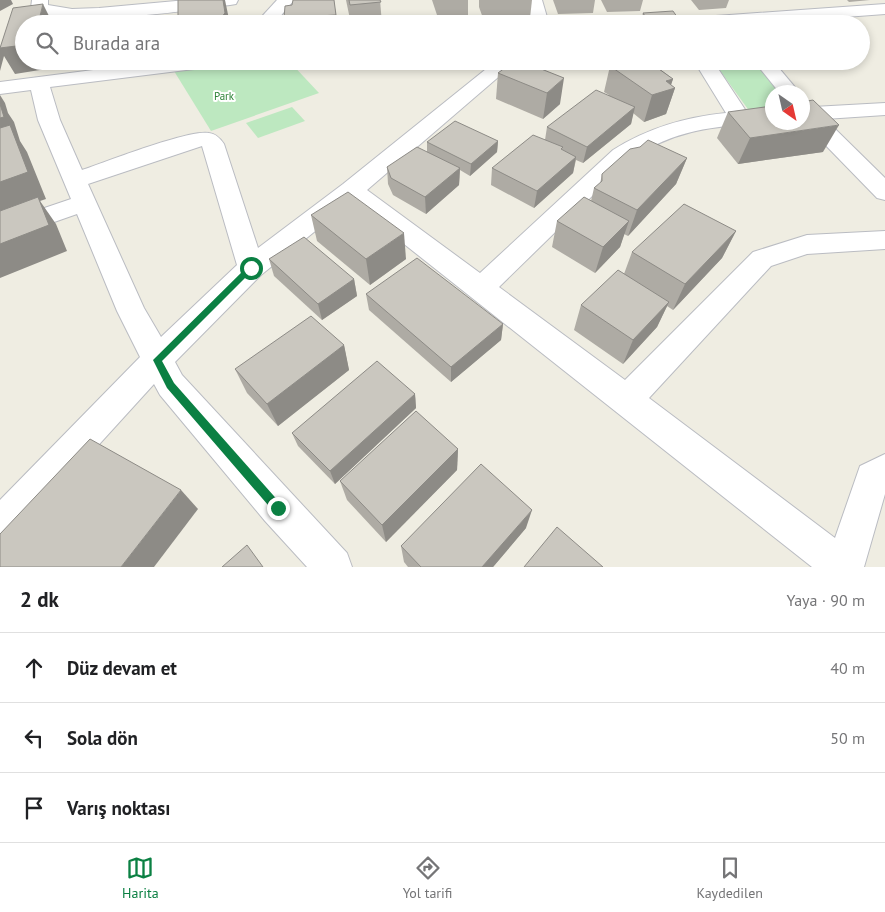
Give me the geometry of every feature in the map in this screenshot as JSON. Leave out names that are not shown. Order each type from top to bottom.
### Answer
[{"type":"street","points":[[40,0],[39,8],[43,12],[70,15],[230,0]]},
{"type":"street","points":[[272,15],[286,0]]},
{"type":"street","points":[[534,0],[538,15]]},
{"type":"street","points":[[775,15],[832,6],[885,9]]},
{"type":"street","points":[[0,88],[136,70]]},
{"type":"street","points":[[0,526],[157,360],[251,268],[351,190],[497,70]]},
{"type":"street","points":[[709,70],[740,118]]},
{"type":"street","points":[[771,70],[783,85]]},
{"type":"street","points":[[38,82],[49,120],[130,311],[170,385],[278,508],[333,567]]},
{"type":"street","points":[[810,112],[885,109]]},
{"type":"street","points":[[480,290],[635,145],[672,128],[740,118],[765,116]]},
{"type":"street","points":[[810,118],[885,192]]},
{"type":"street","points":[[0,232],[80,192],[195,140],[208,139],[213,144],[251,268]]},
{"type":"street","points":[[351,190],[844,567],[872,478],[885,471]]},
{"type":"street","points":[[627,400],[762,259],[799,245],[885,240]]},
{"type":"green space","name":"Park","points":[[297,70],[319,93],[211,131],[174,71]]},
{"type":"green space","points":[[720,70],[763,70],[775,85],[765,85],[765,111],[750,112]]},
{"type":"green space","points":[[292,107],[305,121],[258,138],[246,123]]},
{"type":"building","points":[[178,0],[223,0],[225,13],[223,15],[178,15]]},
{"type":"building","points":[[293,0],[334,0],[336,15],[284,15],[285,6],[292,5]]},
{"type":"building","points":[[349,0],[380,0],[381,2],[350,5]]},
{"type":"building","points":[[43,4],[40,15],[15,15],[15,46],[0,48],[13,8]]},
{"type":"building","points":[[673,11],[676,15],[644,15],[643,13]]},
{"type":"building","points":[[502,70],[544,70],[564,78],[547,93],[498,73]]},
{"type":"building","points":[[616,70],[660,70],[673,79],[666,81],[675,88],[652,95]]},
{"type":"building","points":[[596,90],[635,107],[587,147],[547,127]]},
{"type":"building","points":[[813,100],[839,125],[810,129],[810,101]]},
{"type":"building","points":[[0,104],[4,117],[0,118]]},
{"type":"building","points":[[765,107],[765,130],[805,130],[750,138],[728,112]]},
{"type":"building","points":[[455,121],[498,141],[471,164],[427,142]]},
{"type":"building","points":[[10,125],[28,172],[0,182],[0,128]]},
{"type":"building","points":[[533,135],[563,147],[561,149],[576,157],[537,191],[492,168]]},
{"type":"building","points":[[648,140],[687,158],[637,210],[594,188],[602,181],[602,174],[630,149],[640,147]]},
{"type":"building","points":[[417,147],[460,168],[425,197],[391,178],[387,167]]},
{"type":"building","points":[[348,192],[404,233],[366,259],[311,215]]},
{"type":"building","points":[[38,197],[49,225],[0,244],[0,211]]},
{"type":"building","points":[[584,197],[629,221],[603,247],[557,221]]},
{"type":"building","points":[[684,204],[736,231],[685,284],[632,252]]},
{"type":"building","points":[[304,237],[354,279],[318,304],[269,259]]},
{"type":"building","points":[[417,258],[503,324],[451,367],[366,294]]},
{"type":"building","points":[[618,270],[669,302],[633,340],[581,305]]},
{"type":"building","points":[[311,316],[344,345],[267,404],[235,369]]},
{"type":"building","points":[[377,361],[415,394],[330,471],[292,433]]},
{"type":"building","points":[[416,411],[458,449],[382,525],[340,481]]},
{"type":"building","points":[[90,439],[181,490],[121,567],[0,567],[0,534]]},
{"type":"building","points":[[481,464],[532,510],[482,567],[421,567],[401,546]]},
{"type":"building","points":[[557,527],[603,567],[524,567]]},
{"type":"building","points":[[247,545],[263,567],[222,567]]},
{"type":"route","points":[[251,268],[157,360],[170,385],[278,508]]}]
